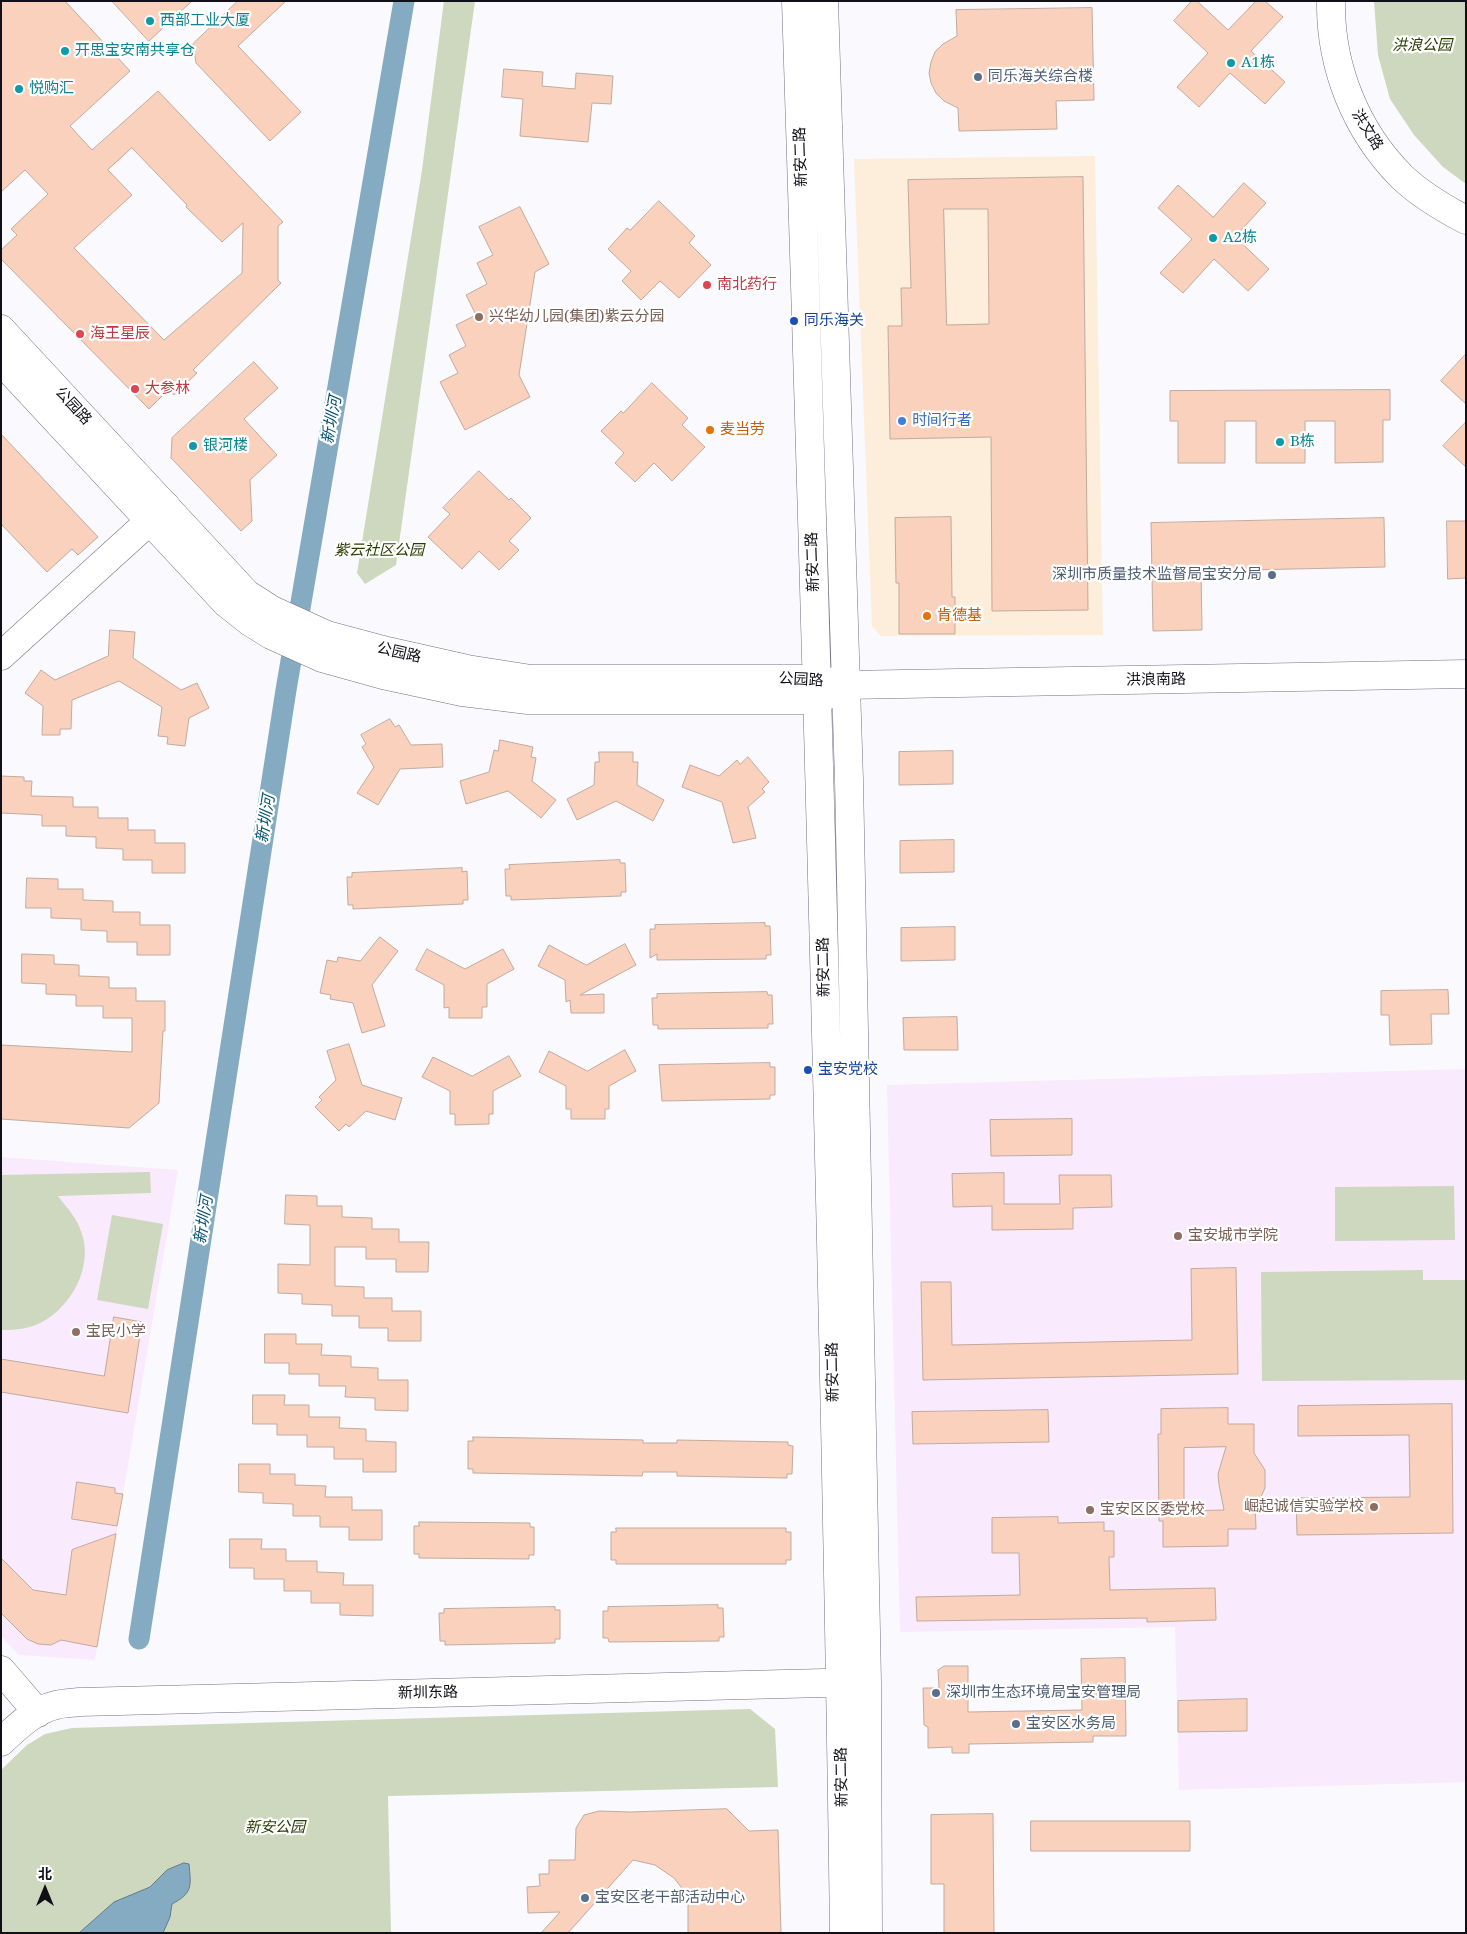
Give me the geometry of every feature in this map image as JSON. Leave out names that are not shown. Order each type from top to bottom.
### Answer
[{"type":"main road","name":"新安二路","points":[[796,1],[817,689],[854,1682],[868,1933]]},
{"type":"main road","name":"新安二路","points":[[824,1],[846,685],[854,1682],[844,1933]]},
{"type":"main road","name":"洪文路","points":[[1331,1],[1331,24],[1338,67],[1352,108],[1375,145],[1403,178],[1437,205],[1466,220]]},
{"type":"main road","name":"公园路","points":[[1,329],[158,514]]},
{"type":"main road","name":"公园路","points":[[1,361],[158,514],[247,594],[271,623],[324,647],[388,652],[467,669],[531,678],[817,689],[846,685]]},
{"type":"main road","points":[[1,656],[158,514]]},
{"type":"main road","name":"洪浪南路","points":[[846,685],[1466,674]]},
{"type":"main road","points":[[1,1670],[38,1713]]},
{"type":"main road","name":"新圳东路","points":[[1,1742],[22,1723],[38,1713],[56,1705],[80,1702],[854,1682]]},
{"type":"shaded area","points":[[1095,156],[1103,635],[881,636],[872,626],[854,159]]},
{"type":"shaded area","points":[[1466,1069],[1466,1782],[1179,1790],[1175,1627],[900,1632],[887,1085]]},
{"type":"shaded area","name":"宝民小学","points":[[1,1157],[178,1170],[95,1660],[19,1655],[1,1636]]},
{"type":"green space","name":"紫云社区公园","points":[[444,1],[475,1],[396,565],[365,584],[357,573],[422,170]]},
{"type":"green space","name":"洪浪公园","points":[[1374,1],[1466,1],[1466,184],[1443,167],[1414,135],[1390,99],[1378,55]]},
{"type":"green space","points":[[150,1172],[151,1193],[58,1196],[75,1218],[85,1247],[82,1272],[77,1285],[62,1307],[42,1322],[22,1329],[1,1330],[1,1175]]},
{"type":"green space","points":[[1454,1186],[1455,1240],[1335,1241],[1335,1187]]},
{"type":"green space","points":[[112,1215],[163,1224],[148,1309],[97,1300]]},
{"type":"green space","points":[[1423,1270],[1423,1280],[1466,1280],[1466,1380],[1262,1381],[1261,1272]]},
{"type":"green space","name":"新安公园","points":[[750,1709],[775,1729],[778,1787],[388,1796],[391,1933],[1,1933],[1,1770],[27,1745],[45,1734],[72,1728]]},
{"type":"water","points":[[184,1863],[189,1864],[189,1888],[184,1896],[172,1904],[170,1917],[163,1933],[79,1933],[114,1902],[150,1887],[167,1870]]},
{"type":"building","points":[[1,1],[65,1],[130,71],[70,126],[92,150],[158,91],[283,222],[278,226],[278,280],[281,283],[193,370],[197,373],[174,395],[169,389],[149,409],[1,259],[1,250],[17,235],[11,229],[48,194],[25,170],[1,192]],"holes":[[[132,148],[187,205],[186,207],[222,242],[243,223],[242,273],[164,340],[74,248],[132,195],[108,170]]]},
{"type":"building","name":"西部工业大厦","points":[[112,1],[192,1],[149,41]]},
{"type":"building","points":[[238,1],[286,1],[238,46],[301,112],[270,141],[196,63],[193,44]]},
{"type":"building","name":"A1栋","points":[[1192,1],[1197,1],[1228,30],[1256,1],[1265,1],[1283,17],[1251,51],[1285,82],[1265,104],[1230,73],[1199,107],[1177,87],[1208,53],[1174,21]]},
{"type":"building","points":[[1092,8],[1094,100],[1056,101],[1057,129],[959,131],[958,108],[944,101],[936,93],[929,73],[935,52],[943,44],[957,36],[956,10]]},
{"type":"building","points":[[504,69],[543,72],[542,86],[575,89],[576,73],[613,76],[611,104],[592,103],[588,142],[520,136],[523,99],[502,97]]},
{"type":"building","points":[[1083,177],[1088,610],[992,611],[991,437],[890,439],[888,326],[902,326],[901,288],[911,288],[908,180]],"holes":[[[944,209],[988,209],[989,324],[947,325]]]},
{"type":"building","name":"A2栋","points":[[1244,183],[1266,203],[1235,237],[1269,269],[1248,291],[1214,259],[1183,293],[1160,273],[1192,239],[1158,208],[1178,185],[1213,217]]},
{"type":"building","points":[[659,201],[695,236],[689,243],[711,265],[679,298],[660,281],[641,300],[622,281],[631,271],[608,249],[627,228],[630,230]]},
{"type":"building","points":[[520,207],[549,264],[535,272],[519,375],[530,397],[465,430],[440,382],[458,373],[449,355],[466,346],[456,325],[476,315],[466,295],[487,284],[477,263],[493,255],[479,227]]},
{"type":"building","points":[[1466,354],[1466,404],[1441,381]]},
{"type":"building","name":"银河楼","points":[[254,362],[278,388],[244,419],[277,455],[250,480],[252,521],[241,531],[171,458],[172,438]]},
{"type":"building","points":[[652,383],[688,418],[682,425],[705,447],[672,481],[654,463],[635,482],[615,463],[624,453],[601,431],[621,411],[623,413]]},
{"type":"building","name":"B栋","points":[[1390,390],[1390,420],[1383,420],[1383,462],[1335,463],[1335,421],[1305,421],[1305,463],[1256,463],[1256,421],[1225,421],[1225,463],[1178,463],[1178,421],[1170,421],[1170,391]]},
{"type":"building","points":[[1466,422],[1466,467],[1443,446]]},
{"type":"building","points":[[1,434],[98,537],[78,555],[72,549],[47,572],[1,524]]},
{"type":"building","points":[[479,471],[531,518],[509,541],[519,550],[499,570],[479,551],[462,569],[428,537],[450,514],[443,508]]},
{"type":"building","points":[[951,517],[952,597],[955,597],[955,634],[899,634],[899,583],[896,583],[895,518]]},
{"type":"building","points":[[1384,518],[1385,567],[1201,571],[1202,630],[1153,631],[1151,523]]},
{"type":"building","points":[[1447,521],[1466,521],[1466,578],[1448,579]]},
{"type":"building","points":[[110,630],[135,632],[133,658],[181,690],[197,683],[209,708],[189,718],[185,746],[167,744],[168,737],[158,736],[162,707],[119,681],[72,700],[71,729],[60,729],[60,735],[42,735],[43,706],[25,693],[41,670],[55,680],[108,656]]},
{"type":"building","points":[[390,719],[395,727],[399,725],[411,745],[442,744],[443,767],[400,769],[378,805],[357,793],[374,767],[362,747],[366,744],[361,735]]},
{"type":"building","points":[[500,740],[533,747],[531,757],[536,758],[532,781],[556,800],[541,818],[508,791],[466,804],[460,781],[489,772],[494,750],[498,751]]},
{"type":"building","points":[[953,751],[953,784],[899,785],[899,752]]},
{"type":"building","points":[[599,752],[633,752],[633,762],[638,762],[637,785],[664,800],[653,821],[616,801],[577,820],[567,799],[594,785],[595,762],[599,762]]},
{"type":"building","points":[[748,757],[769,782],[762,789],[765,792],[748,807],[756,838],[733,843],[722,802],[682,787],[690,765],[719,776],[737,760],[740,764]]},
{"type":"building","points":[[1,776],[24,777],[24,781],[32,781],[31,796],[73,797],[73,807],[98,807],[98,818],[128,818],[128,830],[155,830],[155,843],[185,843],[185,873],[152,873],[152,860],[123,860],[123,849],[96,848],[96,837],[66,836],[66,826],[42,826],[42,815],[1,813]]},
{"type":"building","points":[[954,840],[954,872],[900,873],[900,841]]},
{"type":"building","points":[[620,860],[620,863],[625,863],[626,892],[621,892],[621,896],[511,900],[511,896],[506,896],[505,869],[510,869],[509,865]]},
{"type":"building","points":[[462,868],[462,872],[467,871],[468,900],[463,900],[463,904],[353,909],[353,905],[348,905],[347,877],[352,877],[352,873]]},
{"type":"building","points":[[27,878],[58,879],[58,889],[83,889],[83,900],[113,901],[113,912],[140,912],[140,925],[170,925],[170,955],[137,955],[137,942],[107,942],[107,931],[81,930],[81,919],[51,918],[51,908],[26,908]]},
{"type":"building","points":[[765,923],[765,926],[770,926],[771,955],[766,955],[766,959],[657,960],[657,954],[650,958],[650,929],[655,929],[655,925]]},
{"type":"building","points":[[955,927],[955,960],[901,961],[901,928]]},
{"type":"building","points":[[380,937],[398,951],[372,985],[385,1026],[362,1033],[353,1003],[330,999],[331,995],[320,993],[327,960],[337,962],[338,957],[360,961]]},
{"type":"building","points":[[625,944],[636,965],[580,995],[604,994],[604,1013],[571,1013],[570,1000],[566,1002],[565,980],[538,966],[549,945],[586,965]]},
{"type":"building","points":[[427,949],[465,969],[503,949],[514,969],[487,984],[487,1007],[482,1007],[482,1018],[449,1018],[449,1007],[444,1008],[444,985],[416,970]]},
{"type":"building","points":[[22,954],[54,955],[54,964],[79,965],[79,976],[109,977],[109,988],[136,988],[136,1001],[165,1001],[165,1031],[163,1031],[159,1103],[129,1128],[1,1119],[1,1045],[132,1052],[132,1018],[103,1018],[103,1006],[76,1006],[76,995],[46,994],[46,984],[22,983]]},
{"type":"building","points":[[1448,990],[1449,1014],[1431,1014],[1432,1044],[1390,1045],[1389,1015],[1381,1015],[1381,991]]},
{"type":"building","points":[[767,992],[768,995],[772,995],[773,1024],[768,1024],[768,1028],[658,1029],[658,1025],[653,1025],[652,998],[657,998],[657,994]]},
{"type":"building","points":[[957,1017],[958,1050],[904,1050],[903,1018]]},
{"type":"building","points":[[349,1044],[362,1085],[402,1098],[395,1120],[366,1111],[349,1127],[346,1124],[339,1131],[315,1107],[322,1100],[319,1097],[336,1080],[327,1051]]},
{"type":"building","points":[[625,1050],[636,1071],[609,1086],[609,1109],[605,1109],[605,1119],[571,1119],[571,1109],[566,1109],[566,1086],[539,1072],[549,1051],[587,1071]]},
{"type":"building","points":[[509,1056],[521,1076],[493,1091],[493,1114],[489,1114],[489,1124],[455,1125],[455,1114],[450,1114],[450,1091],[422,1077],[433,1057],[472,1076]]},
{"type":"building","points":[[770,1063],[770,1067],[775,1067],[775,1095],[770,1095],[770,1099],[662,1101],[659,1065]]},
{"type":"building","points":[[1072,1119],[1072,1155],[991,1156],[990,1120]]},
{"type":"building","points":[[1004,1173],[1004,1204],[1060,1204],[1059,1175],[1111,1175],[1112,1207],[1073,1208],[1073,1229],[992,1230],[992,1206],[953,1207],[952,1174]]},
{"type":"building","points":[[286,1195],[317,1196],[317,1206],[342,1206],[342,1217],[372,1218],[372,1229],[399,1229],[399,1242],[429,1242],[428,1272],[396,1272],[396,1259],[366,1259],[366,1247],[335,1247],[335,1286],[364,1287],[364,1298],[392,1298],[392,1311],[421,1311],[421,1341],[388,1341],[388,1328],[359,1328],[359,1316],[332,1316],[332,1305],[302,1304],[302,1294],[278,1293],[278,1264],[310,1265],[310,1225],[285,1224]]},
{"type":"building","points":[[1236,1268],[1238,1374],[923,1380],[921,1282],[951,1282],[952,1345],[1192,1340],[1191,1269]]},
{"type":"building","points":[[114,1317],[142,1322],[128,1413],[1,1392],[1,1359],[104,1376]]},
{"type":"building","points":[[265,1334],[296,1334],[296,1344],[322,1344],[321,1355],[351,1356],[351,1367],[378,1368],[378,1380],[408,1380],[408,1411],[375,1410],[375,1398],[345,1397],[346,1386],[319,1386],[319,1374],[289,1374],[289,1363],[265,1363]]},
{"type":"building","points":[[253,1395],[285,1395],[284,1405],[309,1405],[309,1417],[340,1417],[339,1428],[366,1429],[366,1441],[396,1442],[396,1472],[363,1472],[363,1459],[334,1459],[334,1447],[307,1447],[307,1435],[277,1435],[277,1424],[253,1424]]},
{"type":"building","points":[[1452,1404],[1453,1533],[1297,1535],[1296,1498],[1410,1497],[1409,1435],[1298,1436],[1298,1406]]},
{"type":"building","points":[[1228,1408],[1228,1424],[1254,1424],[1254,1453],[1265,1470],[1265,1488],[1260,1499],[1255,1503],[1256,1529],[1228,1529],[1228,1546],[1163,1547],[1163,1521],[1159,1521],[1158,1434],[1161,1434],[1161,1409]],"holes":[[[1226,1447],[1218,1474],[1224,1510],[1184,1511],[1184,1448]]]},
{"type":"building","points":[[1048,1410],[1049,1442],[913,1444],[912,1412]]},
{"type":"building","points":[[473,1437],[643,1440],[643,1443],[677,1443],[677,1440],[788,1442],[788,1445],[793,1446],[792,1474],[787,1474],[787,1478],[677,1476],[677,1472],[643,1472],[642,1476],[473,1473],[473,1469],[468,1469],[468,1441],[473,1441]]},
{"type":"building","points":[[239,1464],[270,1464],[270,1474],[295,1474],[295,1485],[326,1486],[325,1497],[352,1497],[352,1510],[382,1510],[382,1540],[349,1540],[349,1527],[320,1527],[320,1516],[293,1516],[293,1504],[263,1503],[263,1493],[239,1492]]},
{"type":"building","points":[[77,1482],[115,1488],[115,1493],[123,1494],[117,1526],[72,1519]]},
{"type":"building","points":[[1058,1517],[1058,1523],[1104,1522],[1104,1531],[1114,1531],[1114,1557],[1109,1557],[1110,1590],[1215,1588],[1216,1620],[1147,1622],[1147,1618],[917,1621],[916,1597],[1020,1595],[1019,1553],[992,1553],[992,1518]]},
{"type":"building","points":[[419,1522],[530,1523],[530,1527],[534,1527],[534,1555],[529,1555],[529,1559],[419,1558],[419,1554],[414,1554],[414,1526],[419,1526]]},
{"type":"building","points":[[616,1528],[786,1528],[786,1532],[791,1532],[791,1560],[786,1560],[786,1564],[616,1564],[616,1560],[611,1560],[611,1532],[616,1532]]},
{"type":"building","points":[[116,1534],[97,1647],[61,1640],[51,1645],[38,1644],[27,1639],[1,1613],[1,1558],[33,1590],[66,1595],[72,1550]]},
{"type":"building","points":[[230,1539],[262,1539],[261,1549],[286,1549],[286,1561],[317,1561],[317,1572],[344,1573],[343,1585],[373,1585],[373,1616],[340,1615],[340,1603],[311,1603],[311,1591],[284,1591],[284,1579],[254,1579],[254,1568],[230,1568]]},
{"type":"building","points":[[718,1605],[718,1608],[723,1608],[724,1637],[719,1637],[719,1641],[609,1642],[608,1638],[603,1638],[603,1611],[608,1611],[608,1607]]},
{"type":"building","points":[[555,1607],[555,1610],[560,1610],[560,1639],[555,1639],[555,1643],[445,1645],[445,1641],[440,1641],[439,1613],[444,1613],[444,1609]]},
{"type":"building","points":[[1125,1658],[1126,1736],[1093,1736],[1093,1742],[969,1744],[969,1753],[952,1753],[952,1747],[928,1748],[928,1727],[924,1725],[923,1688],[939,1688],[938,1670],[944,1666],[968,1666],[968,1712],[1082,1710],[1081,1659]]},
{"type":"building","points":[[1247,1699],[1247,1731],[1178,1732],[1178,1701]]},
{"type":"building","points":[[727,1809],[749,1831],[778,1830],[781,1933],[688,1933],[688,1903],[681,1887],[674,1878],[655,1865],[633,1860],[568,1933],[541,1933],[560,1912],[528,1913],[527,1887],[540,1886],[539,1874],[549,1874],[549,1860],[575,1860],[576,1828],[584,1815],[599,1811]]},
{"type":"building","points":[[993,1814],[994,1933],[944,1933],[944,1884],[931,1884],[931,1815]]},
{"type":"building","points":[[1031,1821],[1190,1821],[1190,1851],[1031,1851]]},
{"type":"waterway","name":"新圳河","points":[[139,1639],[286,690],[404,1]]},
{"type":"place","name":"西部工业大厦","points":[[150,21]]},
{"type":"place","name":"开思宝安南共享仓","points":[[65,51]]},
{"type":"place","name":"A1栋","points":[[1231,63]]},
{"type":"place","name":"同乐海关综合楼","points":[[978,77]]},
{"type":"place","name":"悦购汇","points":[[19,89]]},
{"type":"place","name":"A2栋","points":[[1213,238]]},
{"type":"place","name":"南北药行","points":[[707,285]]},
{"type":"place","name":"兴华幼儿园(集团)紫云分园","points":[[479,317]]},
{"type":"place","name":"同乐海关","points":[[794,321]]},
{"type":"place","name":"海王星辰","points":[[80,334]]},
{"type":"place","name":"大参林","points":[[135,389]]},
{"type":"place","name":"时间行者","points":[[902,421]]},
{"type":"place","name":"麦当劳","points":[[710,430]]},
{"type":"place","name":"B栋","points":[[1280,442]]},
{"type":"place","name":"银河楼","points":[[193,446]]},
{"type":"place","name":"深圳市质量技术监督局宝安分局","points":[[1272,575]]},
{"type":"place","name":"肯德基","points":[[927,616]]},
{"type":"place","name":"宝安党校","points":[[808,1070]]},
{"type":"place","name":"宝安城市学院","points":[[1178,1236]]},
{"type":"place","name":"宝民小学","points":[[76,1332]]},
{"type":"place","name":"崛起诚信实验学校","points":[[1374,1507]]},
{"type":"place","name":"宝安区区委党校","points":[[1090,1510]]},
{"type":"place","name":"深圳市生态环境局宝安管理局","points":[[936,1693]]},
{"type":"place","name":"宝安区水务局","points":[[1016,1724]]},
{"type":"place","name":"宝安区老干部活动中心","points":[[585,1898]]}]
